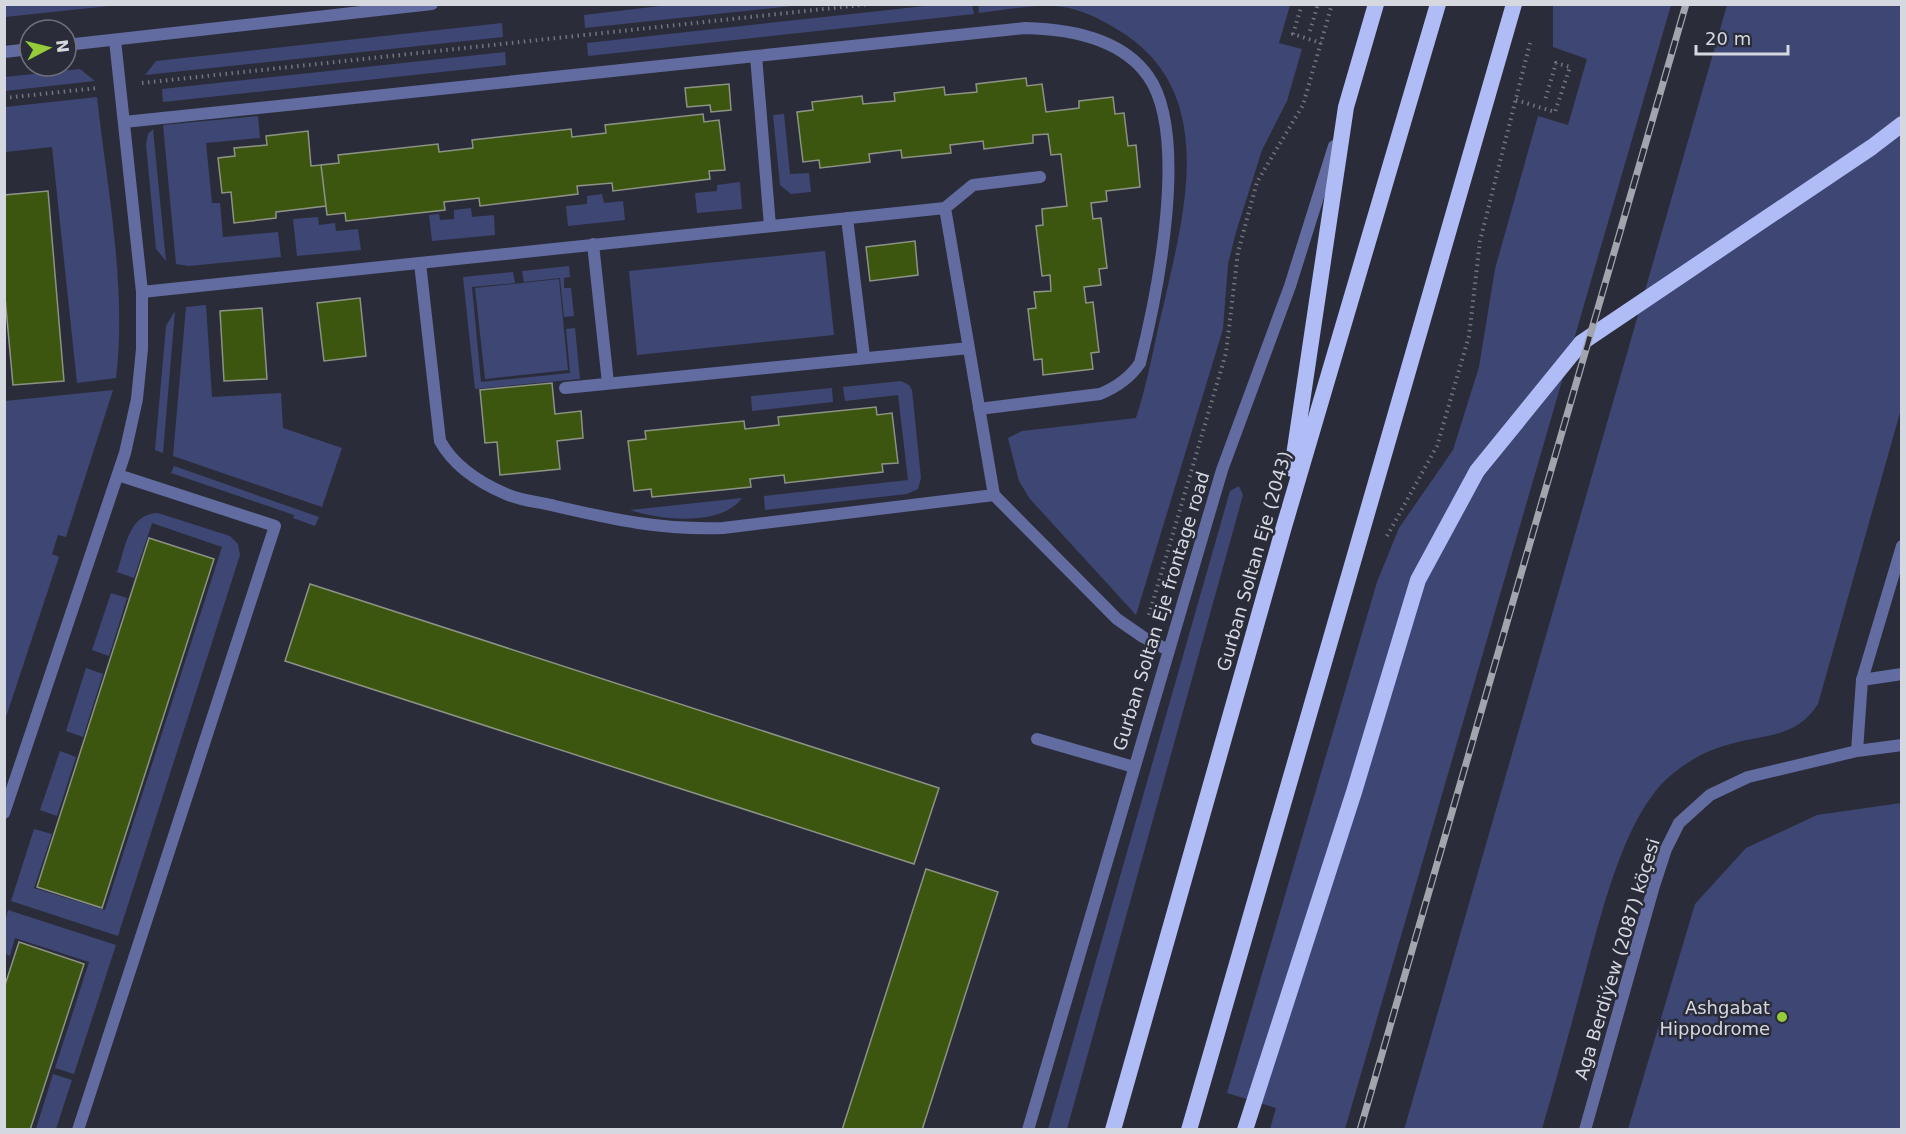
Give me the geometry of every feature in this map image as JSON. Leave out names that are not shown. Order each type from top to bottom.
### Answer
[{"type":"highway","points":[[1283,530],[1346,107],[1376,4]]},
{"type":"highway","name":"Gurban Soltan Eje (2043)","points":[[1113,1130],[1283,530],[1438,4]]},
{"type":"highway","points":[[1189,1130],[1514,4]]},
{"type":"highway","points":[[1245,1130],[1354,792],[1418,580],[1477,471],[1581,343],[1872,147],[1902,123]]},
{"type":"street","points":[[78,44],[432,4]]},
{"type":"street","points":[[124,122],[1025,28],[1059,28],[1088,35],[1114,48],[1148,76],[1165,119],[1168,145],[1167,207],[1160,261],[1140,363],[1134,373],[1116,388],[1100,394],[979,409]]},
{"type":"street","points":[[4,813],[118,475],[137,399],[142,349],[142,292],[115,40]]},
{"type":"street","points":[[756,56],[771,226]]},
{"type":"street","name":"Gurban Soltan Eje frontage road","points":[[1028,1130],[1222,470],[1290,286],[1346,107]]},
{"type":"street","points":[[142,292],[945,208],[973,185],[1040,177]]},
{"type":"street","points":[[945,208],[994,495],[1117,619],[1143,637],[1168,650]]},
{"type":"street","points":[[847,218],[864,357]]},
{"type":"street","points":[[593,244],[608,383]]},
{"type":"street","points":[[420,263],[440,441],[447,454],[462,470],[507,495],[627,523],[683,529],[723,528],[994,495]]},
{"type":"street","points":[[565,388],[969,348]]},
{"type":"street","points":[[78,1130],[276,526],[118,475]]},
{"type":"street","points":[[1857,751],[1862,680],[1902,546]]},
{"type":"street","points":[[1862,680],[1902,674]]},
{"type":"street","points":[[1037,739],[1134,768]]},
{"type":"street","name":"Aga Berdiýew (2087) köçesi","points":[[1585,1130],[1666,849],[1679,823],[1697,806],[1729,784],[1748,777],[1857,751],[1902,745]]},
{"type":"path","points":[[141,84],[870,4]]},
{"type":"path","points":[[1302,4],[1293,34],[1321,43]]},
{"type":"path","points":[[1310,31],[1318,4]]},
{"type":"path","points":[[1143,637],[1226,353],[1238,252],[1257,182],[1303,105],[1332,4]]},
{"type":"path","points":[[1382,547],[1437,446],[1469,336],[1480,241],[1532,36]]},
{"type":"path","points":[[1516,100],[1555,112],[1570,68],[1556,63],[1545,100]]},
{"type":"path","points":[[4,98],[98,88]]},
{"type":"shaded area","points":[[5,4],[119,4],[119,5],[5,17]]},
{"type":"shaded area","points":[[677,4],[801,5],[585,28],[584,15]]},
{"type":"shaded area","points":[[943,4],[972,5],[974,14],[588,56],[587,43]]},
{"type":"shaded area","points":[[978,5],[1290,5],[1279,43],[1302,49],[1287,101],[1262,150],[1236,232],[1228,264],[1223,329],[1136,615],[1030,499],[1019,481],[1008,438],[1022,431],[1136,418],[1180,229],[1187,156],[1183,122],[1173,89],[1154,60],[1126,35],[1108,24],[1080,11],[1062,7],[1038,6],[979,13]]},
{"type":"shaded area","points":[[1553,5],[1671,5],[1345,1129],[1270,1129],[1276,1108],[1227,1093],[1377,582],[1399,528],[1453,450],[1479,367],[1495,269],[1538,116],[1568,125],[1587,59],[1553,47]]},
{"type":"shaded area","points":[[1727,5],[1901,5],[1901,409],[1818,704],[1800,724],[1789,729],[1720,747],[1693,760],[1675,772],[1657,790],[1641,813],[1627,840],[1605,901],[1542,1129],[1404,1130]]},
{"type":"shaded area","points":[[502,23],[503,37],[145,75],[156,61]]},
{"type":"shaded area","points":[[505,52],[506,65],[163,102],[162,89]]},
{"type":"shaded area","points":[[78,69],[95,81],[5,91],[5,77],[78,78]]},
{"type":"shaded area","points":[[97,97],[114,238],[119,344],[116,378],[77,383],[52,147],[5,152],[5,107]]},
{"type":"shaded area","points":[[784,114],[790,174],[809,173],[811,192],[791,194],[780,185],[773,115]]},
{"type":"shaded area","points":[[258,116],[260,138],[206,143],[212,203],[220,203],[223,237],[278,232],[281,257],[189,266],[176,264],[163,125]]},
{"type":"shaded area","points":[[153,129],[166,261],[156,249],[146,144],[148,134]]},
{"type":"shaded area","points":[[740,182],[742,209],[697,213],[695,193],[717,191],[717,185]]},
{"type":"shaded area","points":[[602,194],[604,203],[623,201],[625,220],[568,226],[566,206],[587,204],[587,196]]},
{"type":"shaded area","points":[[471,208],[472,217],[494,215],[495,235],[432,241],[429,215],[439,214],[440,220],[454,219],[454,210]]},
{"type":"shaded area","points":[[318,217],[319,225],[335,223],[336,231],[358,229],[361,250],[297,256],[293,219]]},
{"type":"shaded area","points":[[825,251],[834,335],[637,355],[629,271]]},
{"type":"shaded area","points":[[569,266],[570,277],[564,278],[564,288],[571,288],[574,316],[564,317],[560,278],[524,282],[522,271]]},
{"type":"shaded area","points":[[513,272],[515,283],[472,287],[481,382],[570,373],[566,329],[575,328],[580,379],[475,389],[463,277]]},
{"type":"shaded area","points":[[559,279],[568,370],[485,379],[475,288]]},
{"type":"shaded area","points":[[206,305],[212,397],[281,393],[283,428],[342,448],[322,507],[173,456],[186,307]]},
{"type":"shaded area","points":[[175,311],[163,453],[155,450],[166,326]]},
{"type":"shaded area","points":[[901,381],[909,385],[912,390],[921,478],[918,489],[907,494],[765,510],[764,496],[908,480],[898,395],[845,401],[843,387]]},
{"type":"shaded area","points":[[832,388],[833,402],[752,411],[751,396]]},
{"type":"shaded area","points":[[113,390],[66,537],[58,535],[52,554],[59,557],[5,720],[5,401]]},
{"type":"shaded area","points":[[174,466],[319,517],[315,526],[293,518],[294,515],[171,473]]},
{"type":"shaded area","points":[[1239,486],[1243,495],[1067,1129],[1048,1129],[1230,491]]},
{"type":"shaded area","points":[[742,498],[720,514],[689,519],[643,514],[630,510]]},
{"type":"shaded area","points":[[158,513],[230,536],[238,544],[240,555],[118,936],[11,901],[34,829],[52,834],[34,888],[105,910],[222,547],[152,523],[134,578],[117,572],[129,534],[134,526],[140,519]]},
{"type":"shaded area","points":[[111,593],[127,598],[109,656],[92,650]]},
{"type":"shaded area","points":[[86,668],[103,674],[83,737],[66,731]]},
{"type":"shaded area","points":[[60,751],[76,757],[57,816],[40,810]]},
{"type":"shaded area","name":"Ashgabat Hippodrome","points":[[1901,803],[1901,1129],[1628,1129],[1695,904],[1746,848],[1817,815]]},
{"type":"shaded area","points":[[8,910],[116,945],[74,1074],[55,1068],[89,962],[15,938],[10,956],[6,954],[5,957],[5,922]]},
{"type":"shaded area","points":[[53,1074],[72,1080],[56,1129],[36,1129]]},
{"type":"building","points":[[1026,78],[1027,86],[1042,84],[1046,112],[1079,108],[1079,101],[1113,97],[1115,114],[1124,113],[1128,146],[1136,145],[1140,187],[1106,191],[1107,201],[1091,203],[1093,219],[1101,218],[1107,268],[1099,269],[1101,285],[1084,287],[1086,303],[1093,302],[1099,352],[1091,353],[1093,369],[1043,375],[1042,359],[1034,360],[1028,309],[1036,308],[1034,292],[1051,291],[1050,275],[1042,276],[1036,226],[1043,225],[1042,209],[1067,206],[1061,154],[1051,155],[1048,134],[1033,135],[1033,143],[984,149],[983,141],[950,145],[951,153],[902,158],[901,150],[869,154],[870,162],[820,168],[819,160],[803,162],[797,112],[813,110],[812,102],[862,96],[863,104],[895,101],[894,93],[944,87],[945,95],[977,92],[976,84]]},
{"type":"building","points":[[729,84],[731,110],[711,112],[710,105],[687,107],[685,88]]},
{"type":"building","points":[[703,114],[704,122],[719,120],[725,170],[709,171],[710,179],[613,191],[612,183],[577,186],[578,194],[480,206],[479,198],[444,202],[445,210],[346,221],[345,213],[327,215],[321,165],[339,163],[338,155],[438,144],[439,152],[473,148],[472,140],[571,129],[572,137],[606,133],[605,125]]},
{"type":"building","points":[[308,131],[311,166],[321,165],[326,206],[276,212],[276,218],[234,223],[231,192],[222,193],[218,158],[235,156],[234,148],[267,145],[266,136]]},
{"type":"building","points":[[48,191],[64,381],[13,385],[4,286],[4,195]]},
{"type":"building","points":[[915,241],[918,275],[870,281],[866,247]]},
{"type":"building","points":[[360,298],[366,356],[324,361],[317,303]]},
{"type":"building","points":[[262,308],[267,379],[224,381],[220,311]]},
{"type":"building","points":[[552,383],[555,414],[581,411],[583,438],[557,441],[560,469],[500,475],[497,442],[485,443],[480,390]]},
{"type":"building","points":[[876,407],[877,415],[892,413],[898,463],[882,464],[883,472],[785,483],[784,475],[750,479],[751,487],[652,497],[651,489],[634,491],[628,441],[646,439],[645,431],[744,421],[745,429],[779,425],[778,417]]},
{"type":"building","points":[[149,538],[214,559],[102,908],[37,887]]},
{"type":"building","points":[[310,584],[939,788],[914,864],[285,661]]},
{"type":"building","points":[[926,869],[998,892],[922,1130],[842,1130]]},
{"type":"building","points":[[19,942],[84,964],[30,1130],[4,1130],[4,988]]},
{"type":"railway","points":[[1360,1130],[1686,4]]},
{"type":"place","name":"Ashgabat Hippodrome","points":[[1782,1017]]}]
